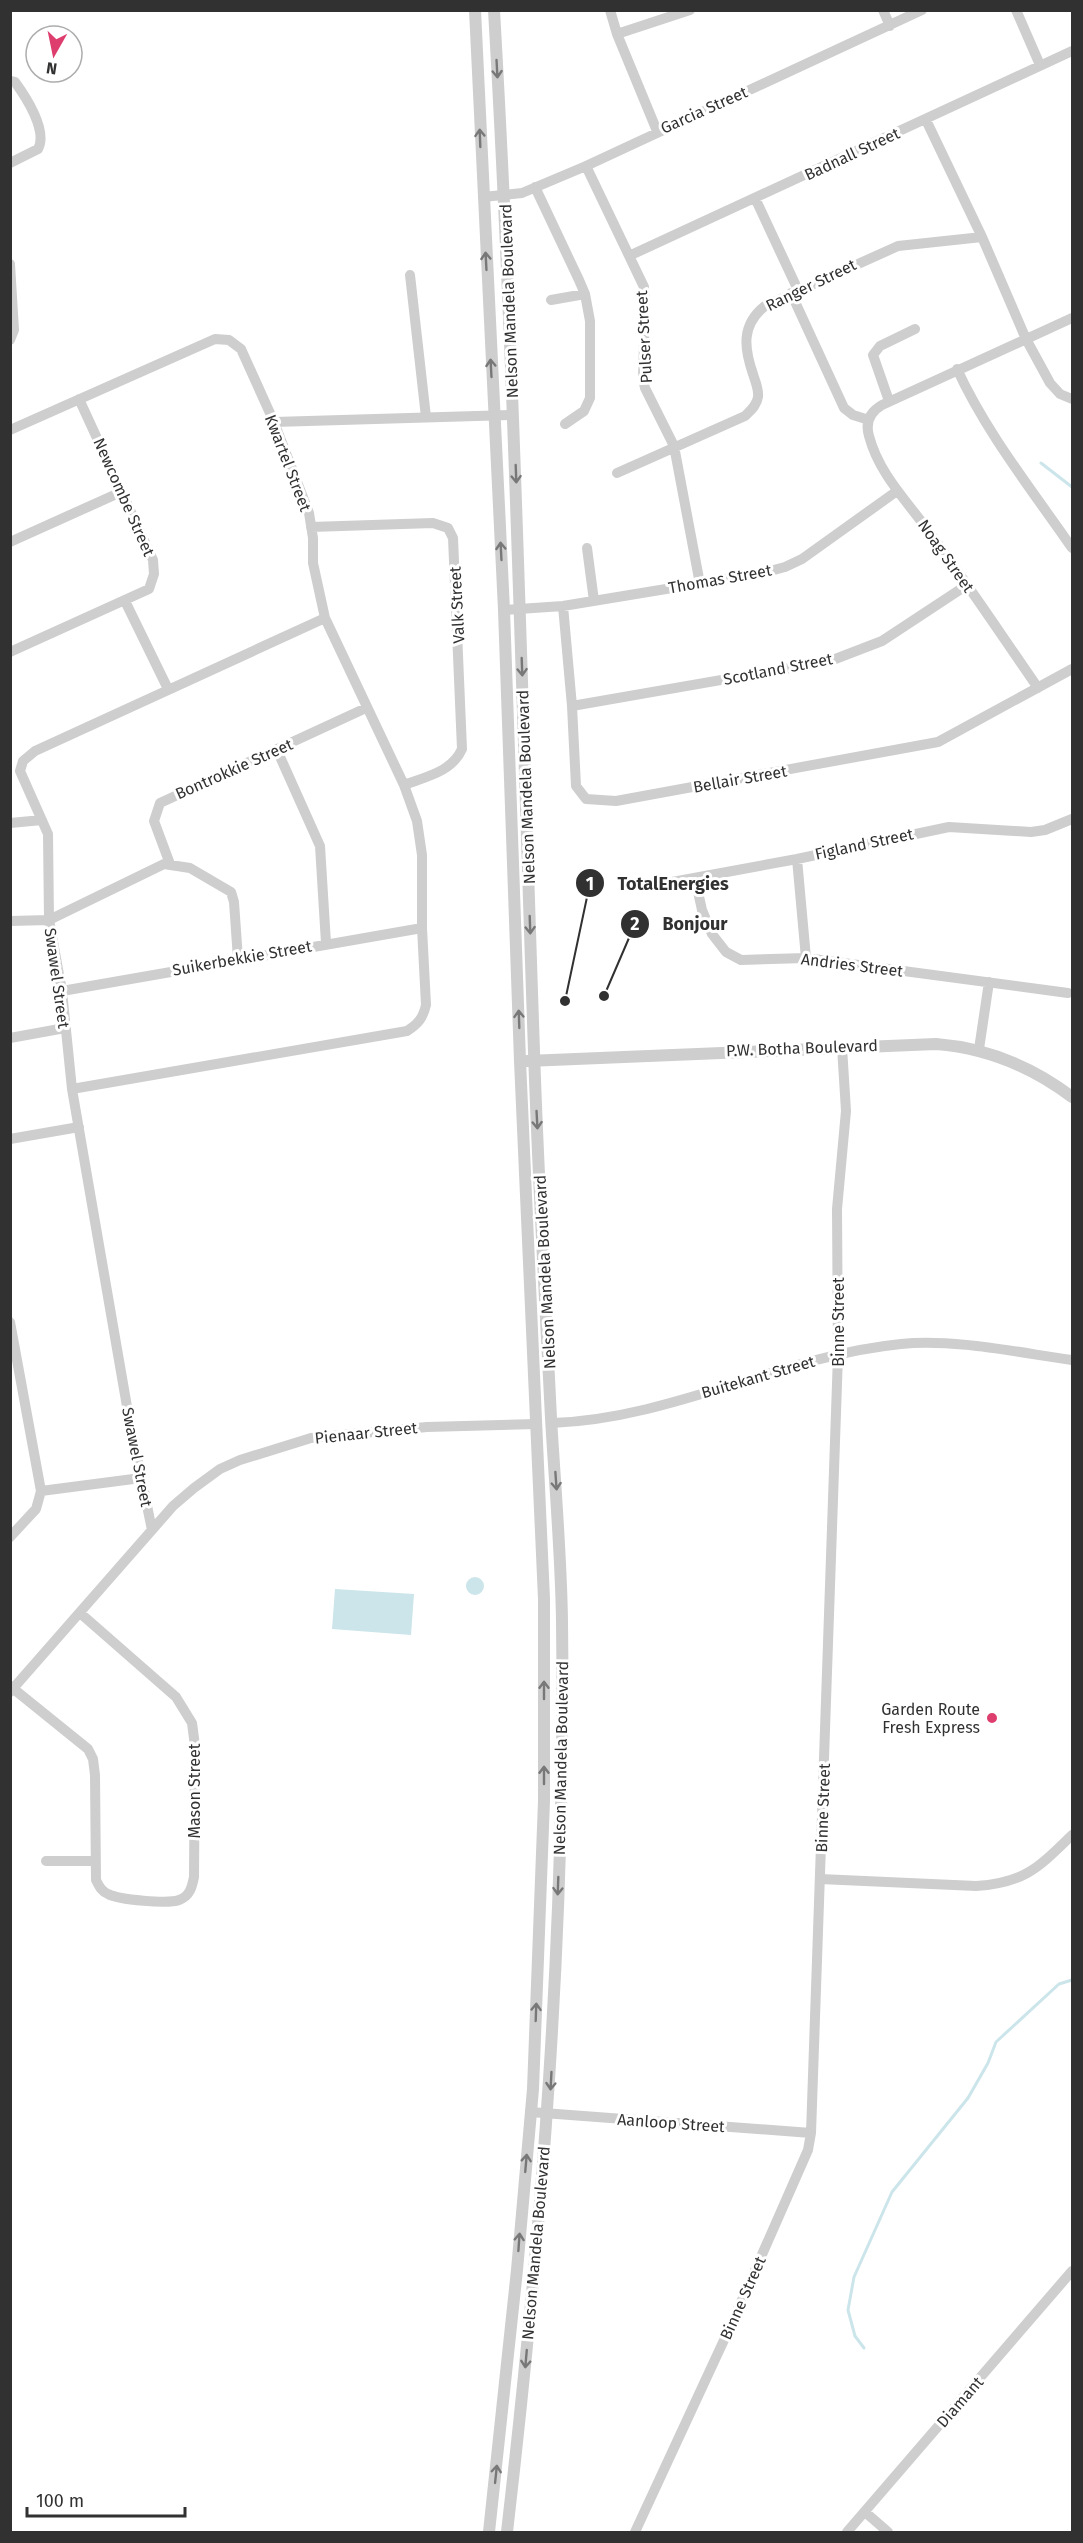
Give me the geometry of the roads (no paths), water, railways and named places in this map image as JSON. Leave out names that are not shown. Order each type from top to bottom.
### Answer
[{"type":"street","name":"Nelson Mandela Boulevard","points":[[475,10],[504,610],[520,1061],[544,1599],[544,1801],[530,2112],[517,2270],[489,2532]]},
{"type":"street","name":"Nelson Mandela Boulevard","points":[[494,10],[505,196],[534,1060],[560,1537],[563,1708],[552,2055],[548,2114],[522,2402],[507,2532]]},
{"type":"street","points":[[610,10],[617,34],[657,131]]},
{"type":"street","points":[[617,34],[690,10]]},
{"type":"street","points":[[883,10],[890,26]]},
{"type":"street","name":"Garcia Street","points":[[483,197],[522,193],[586,166],[657,131],[922,10]]},
{"type":"street","points":[[1016,10],[1040,65]]},
{"type":"street","name":"Badnall Street","points":[[631,255],[1072,51]]},
{"type":"street","points":[[10,81],[15,82],[30,104],[41,136],[38,149],[10,163]]},
{"type":"street","points":[[926,120],[982,237],[1026,339],[1050,383],[1060,394],[1072,399]]},
{"type":"street","name":"Pulser Street","points":[[586,166],[631,255],[644,287],[643,378],[645,388],[674,446],[699,584]]},
{"type":"street","points":[[535,187],[585,294],[590,321],[590,398],[584,411],[565,424]]},
{"type":"street","points":[[755,198],[844,408],[853,415],[868,420],[876,408],[889,401],[1072,318]]},
{"type":"street","name":"Ranger Street","points":[[674,446],[745,416],[754,408],[758,399],[758,389],[745,347],[747,332],[758,312],[794,291],[898,246],[982,237]]},
{"type":"street","points":[[10,264],[14,330],[10,340]]},
{"type":"street","points":[[410,275],[426,417]]},
{"type":"street","points":[[551,300],[585,294]]},
{"type":"street","points":[[889,401],[873,356],[880,346],[915,329]]},
{"type":"street","name":"Kwartel Street","points":[[72,1089],[407,1031],[423,1017],[426,1005],[420,836],[404,785],[325,618],[313,563],[311,527],[302,494],[274,422],[241,349],[229,340],[215,339],[79,399]]},
{"type":"street","points":[[957,369],[987,426],[1072,548]]},
{"type":"street","points":[[10,430],[79,399]]},
{"type":"street","name":"Newcombe Street","points":[[10,652],[125,601],[148,589],[153,581],[154,568],[79,399]]},
{"type":"street","points":[[274,422],[513,415]]},
{"type":"street","name":"Noag Street","points":[[868,420],[869,435],[875,453],[897,491],[930,533],[1038,688]]},
{"type":"street","points":[[616,473],[674,446]]},
{"type":"street","name":"Thomas Street","points":[[504,610],[564,606],[785,567],[802,559],[897,491]]},
{"type":"street","points":[[10,542],[121,492]]},
{"type":"street","name":"Valk Street","points":[[311,527],[433,523],[448,528],[453,538],[462,749],[458,758],[446,768],[404,785]]},
{"type":"street","points":[[587,548],[594,601]]},
{"type":"street","name":"Scotland Street","points":[[572,706],[830,661],[882,641],[967,585]]},
{"type":"street","points":[[125,601],[168,689]]},
{"type":"street","name":"Bellair Street","points":[[564,606],[576,786],[586,799],[604,802],[938,742],[1072,669]]},
{"type":"street","name":"Swawel Street","points":[[152,1530],[72,1089],[62,991],[49,920],[49,842],[42,820],[20,775],[23,761],[27,756],[325,618]]},
{"type":"street","name":"Bontrokkie Street","points":[[170,864],[154,821],[160,803],[366,708]]},
{"type":"street","points":[[277,750],[320,846],[326,943]]},
{"type":"street","points":[[511,792],[526,791]]},
{"type":"street","name":"Figland Street","points":[[656,885],[797,859],[949,827],[1031,832],[1045,830],[1072,819]]},
{"type":"street","points":[[10,823],[42,820]]},
{"type":"street","points":[[797,859],[806,957]]},
{"type":"street","points":[[10,921],[49,920],[164,864],[170,864],[190,868],[234,896],[238,959]]},
{"type":"street","name":"Andries Street","points":[[695,878],[705,921],[718,944],[731,956],[749,960],[806,957],[1068,993]]},
{"type":"street","points":[[515,904],[529,904]]},
{"type":"street","name":"Suikerbekkie Street","points":[[62,991],[422,927]]},
{"type":"street","points":[[979,1049],[989,982]]},
{"type":"street","points":[[10,1038],[65,1028]]},
{"type":"street","name":"P.W. Botha Boulevard","points":[[520,1061],[936,1044],[979,1049],[1033,1071],[1072,1097]]},
{"type":"street","name":"Binne Street","points":[[635,2532],[736,2314],[808,2150],[811,2133],[838,1355],[837,1209],[846,1111],[842,1047]]},
{"type":"street","points":[[10,1139],[79,1127]]},
{"type":"street","points":[[528,1239],[543,1239]]},
{"type":"street","points":[[10,1322],[41,1491],[36,1509],[10,1537]]},
{"type":"street","name":"Buitekant Street","points":[[552,1423],[586,1422],[633,1413],[838,1355],[903,1343],[930,1343],[1072,1360]]},
{"type":"street","points":[[536,1424],[552,1423]]},
{"type":"street","name":"Pienaar Street","points":[[12,1689],[180,1500],[220,1469],[311,1438],[427,1427],[536,1424]]},
{"type":"street","points":[[41,1491],[141,1478]]},
{"type":"street","name":"Mason Street","points":[[80,1613],[176,1697],[192,1723],[195,1746],[194,1877],[189,1893],[181,1900],[170,1902],[114,1897],[105,1893],[96,1880],[95,1861]]},
{"type":"street","points":[[12,1689],[81,1742],[91,1754],[95,1775],[95,1861],[46,1861]]},
{"type":"street","points":[[820,1879],[976,1886],[1000,1884],[1032,1872],[1072,1835]]},
{"type":"street","name":"Aanloop Street","points":[[530,2112],[811,2133]]},
{"type":"street","name":"Diamant","points":[[847,2532],[1072,2271]]},
{"type":"street","points":[[865,2512],[888,2532]]},
{"type":"water","points":[[475,1577],[481,1580],[484,1586],[481,1592],[475,1595],[469,1592],[466,1586],[469,1580]]},
{"type":"water","points":[[335,1589],[414,1594],[411,1635],[332,1629]]},
{"type":"waterway","points":[[1041,463],[1072,487]]},
{"type":"waterway","points":[[864,2348],[855,2336],[848,2310],[854,2277],[892,2192],[968,2098],[988,2063],[996,2042],[1059,1984],[1072,1980]]},
{"type":"place","name":"Bonjour","points":[[604,996]]},
{"type":"place","name":"TotalEnergies","points":[[565,1001]]},
{"type":"place","name":"Garden Route Fresh Express","points":[[992,1718]]}]
